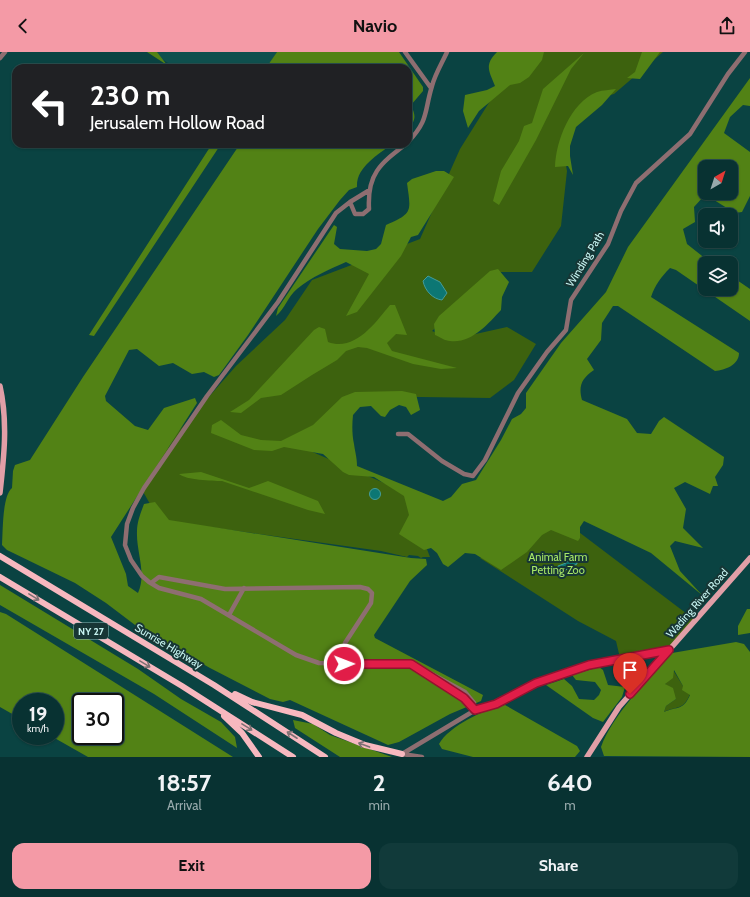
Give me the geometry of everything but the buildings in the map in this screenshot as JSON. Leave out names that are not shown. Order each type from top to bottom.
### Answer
[{"type":"highway","name":"Sunrise Highway","points":[[0,556],[195,673],[325,757]]},
{"type":"highway","name":"NY 27","points":[[0,577],[203,699],[293,757]]},
{"type":"highway","points":[[195,673],[247,700],[296,713],[357,742],[378,749],[402,754]]},
{"type":"highway","points":[[203,699],[238,729],[259,757]]},
{"type":"main road","points":[[0,386],[4,404],[5,426],[0,493]]},
{"type":"main road","name":"Wading River Road","points":[[587,757],[619,707],[750,558]]},
{"type":"street","points":[[0,58],[6,52]]},
{"type":"street","points":[[405,52],[431,88]]},
{"type":"street","points":[[412,138],[418,132],[427,114],[431,88],[447,52]]},
{"type":"street","name":"Winding Path","points":[[398,434],[408,434],[442,461],[464,474],[474,476],[485,460],[518,393],[547,352],[566,330],[571,300],[608,244],[621,211],[636,183],[690,134],[728,74],[745,52]]},
{"type":"street","points":[[350,202],[355,214],[363,214],[369,209],[368,191],[376,171],[392,154],[400,148]]},
{"type":"street","points":[[368,191],[336,213],[278,302],[207,396],[144,488],[132,508],[127,524],[126,545],[131,560],[142,576],[151,583],[160,588],[201,599],[307,661],[344,664],[411,664],[469,696],[474,703],[474,709]]},
{"type":"street","points":[[151,583],[159,577],[206,587],[225,589],[360,587],[368,589],[372,593],[372,603],[345,643],[344,664]]},
{"type":"street","points":[[229,615],[244,588]]},
{"type":"street","points":[[402,754],[474,709],[496,704],[536,683],[589,665],[669,650]]},
{"type":"street","points":[[402,754],[422,757]]},
{"type":"shaded area","points":[[151,52],[277,52],[270,64],[170,64]]},
{"type":"green space","points":[[147,52],[157,52],[165,64]]},
{"type":"green space","points":[[277,52],[399,52],[407,64],[269,64]]},
{"type":"green space","points":[[497,52],[544,52],[542,60],[529,77],[520,83],[510,85],[479,111],[468,128],[463,111],[465,95],[487,90],[495,86],[489,65],[490,61]]},
{"type":"green space","points":[[542,52],[663,52],[614,94],[587,101],[561,139],[567,171],[561,226],[532,272],[497,272],[432,331],[453,339],[507,327],[536,344],[514,380],[490,398],[351,396],[301,447],[405,492],[430,557],[421,558],[418,556],[409,555],[407,557],[381,551],[159,520],[141,488],[152,464],[169,447],[178,432],[236,366],[285,320],[312,280],[420,239],[460,149],[495,93]]},
{"type":"green space","points":[[642,52],[660,52],[640,79],[627,78],[635,72]]},
{"type":"green space","points":[[584,53],[571,69],[536,140],[499,205],[493,201],[501,171],[519,141],[524,126],[532,123],[543,89]]},
{"type":"green space","points":[[412,71],[423,87],[423,91],[412,104]]},
{"type":"green space","points":[[750,78],[750,106],[743,105],[730,117],[724,133],[750,152],[750,196],[742,212],[738,213],[738,208],[727,208],[714,200],[738,200],[738,160],[698,160],[698,200],[700,200],[694,207],[695,222],[683,229],[687,244],[702,256],[698,256],[698,285],[676,270],[670,268],[659,281],[651,297],[739,353],[737,361],[727,368],[715,371],[618,306],[613,306],[602,323],[601,340],[587,359],[594,370],[584,379],[580,391],[582,400],[627,419],[637,433],[651,434],[659,421],[664,417],[724,457],[723,465],[715,477],[718,486],[713,486],[710,494],[685,482],[674,488],[686,509],[683,528],[703,548],[675,541],[670,546],[680,571],[702,595],[651,553],[584,521],[580,527],[580,538],[578,541],[551,530],[542,535],[527,552],[501,570],[475,554],[465,553],[448,567],[443,564],[437,553],[431,548],[424,550],[399,534],[409,515],[404,496],[374,477],[349,475],[343,472],[323,454],[284,447],[272,451],[254,450],[211,433],[212,425],[221,420],[241,435],[261,440],[281,441],[313,425],[342,397],[355,392],[402,391],[416,394],[420,410],[411,415],[406,407],[399,405],[390,410],[385,417],[381,416],[371,406],[360,407],[353,415],[353,441],[357,466],[443,501],[451,497],[462,484],[476,480],[501,440],[512,419],[521,414],[526,408],[526,393],[561,343],[606,292],[628,247]]},
{"type":"green space","points":[[616,89],[602,105],[576,127],[570,146],[573,175],[568,166],[555,167],[558,146],[566,124],[579,105],[587,97],[597,92]]},
{"type":"green space","points":[[412,107],[414,112],[412,124]]},
{"type":"green space","points":[[209,148],[218,148],[94,336],[89,335]]},
{"type":"green space","points":[[237,148],[387,148],[369,162],[360,173],[357,187],[349,190],[318,229],[248,335],[219,375],[214,377],[204,372],[192,374],[173,363],[159,366],[137,349],[129,350],[105,396],[106,401],[135,426],[148,430],[164,408],[195,398],[197,403],[111,537],[126,574],[128,586],[138,593],[142,578],[137,539],[139,517],[144,504],[155,502],[169,520],[411,558],[426,559],[427,565],[410,581],[374,635],[375,638],[483,695],[481,701],[450,714],[399,742],[388,745],[290,700],[283,702],[270,699],[210,668],[139,628],[106,603],[75,583],[7,550],[2,545],[3,523],[6,498],[12,488],[13,471],[15,465],[30,460],[83,377]]},
{"type":"green space","points":[[436,171],[444,171],[454,177],[418,235],[411,237],[401,256],[357,312],[346,316],[369,274],[346,262],[302,285],[294,292],[276,316],[278,308],[334,225],[337,227],[334,244],[340,249],[367,251],[376,249],[381,244],[386,225],[406,214],[408,210],[409,200],[407,183],[412,179]]},
{"type":"green space","points":[[498,269],[509,282],[502,297],[501,310],[478,332],[465,339],[448,341],[435,335],[434,324],[439,316],[490,271]]},
{"type":"green space","points":[[738,281],[750,289],[750,321],[714,296],[738,296]]},
{"type":"green space","points":[[390,305],[395,305],[407,335],[396,334],[387,343],[392,351],[457,368],[441,369],[413,364],[367,348],[358,347],[346,351],[337,360],[281,395],[261,398],[241,413],[230,412],[249,400],[314,330],[319,327],[325,329],[328,342],[338,344],[347,343],[364,334]]},
{"type":"green space","points":[[201,472],[249,488],[268,481],[318,501],[325,514],[308,510],[222,481],[193,479],[179,474]]},
{"type":"green space","name":"Animal Farm Petting Zoo","points":[[559,517],[695,620],[670,650],[620,658],[616,641],[578,621],[480,558]]},
{"type":"green space","points":[[0,585],[138,669],[181,699],[221,722],[235,737],[237,748],[154,694],[0,605]]},
{"type":"green space","points":[[747,609],[750,609],[750,633],[738,635],[738,626]]},
{"type":"green space","points":[[0,612],[6,614],[233,757],[88,757],[64,743],[64,693],[12,693],[12,714],[0,707]]},
{"type":"green space","points":[[736,642],[744,644],[750,652],[750,757],[604,756],[601,747],[613,723],[631,699],[672,653]],"holes":[[[674,670],[683,686],[682,690],[690,695],[685,704],[664,712],[666,706],[676,699],[673,688],[665,684],[673,678]]]},
{"type":"green space","points":[[599,667],[603,670],[608,685],[625,687],[622,697],[603,722],[593,718],[546,685],[564,679],[572,686],[579,699],[594,700],[599,695],[601,690],[595,682],[576,680],[572,675]]},
{"type":"green space","points":[[673,670],[690,694],[685,703],[680,707],[664,712],[666,706],[676,699],[665,684]]},
{"type":"green space","points":[[505,705],[577,746],[580,751],[575,757],[473,757],[442,749],[439,744],[444,737],[459,725],[478,714]]},
{"type":"green space","points":[[293,720],[313,724],[330,735],[392,757],[340,757],[295,728]]},
{"type":"water","points":[[428,276],[440,282],[447,293],[442,300],[433,296],[426,288],[423,281]]},
{"type":"water","points":[[373,489],[377,489],[379,490],[379,498],[373,499],[370,496],[370,492]]},
{"type":"water","points":[[571,558],[576,558],[577,564],[568,568],[563,573],[557,568],[558,566],[566,563]]},
{"type":"route","points":[[344,664],[411,664],[449,690],[464,698],[468,705],[475,710],[496,704],[536,683],[589,665],[669,650],[630,694]]}]
